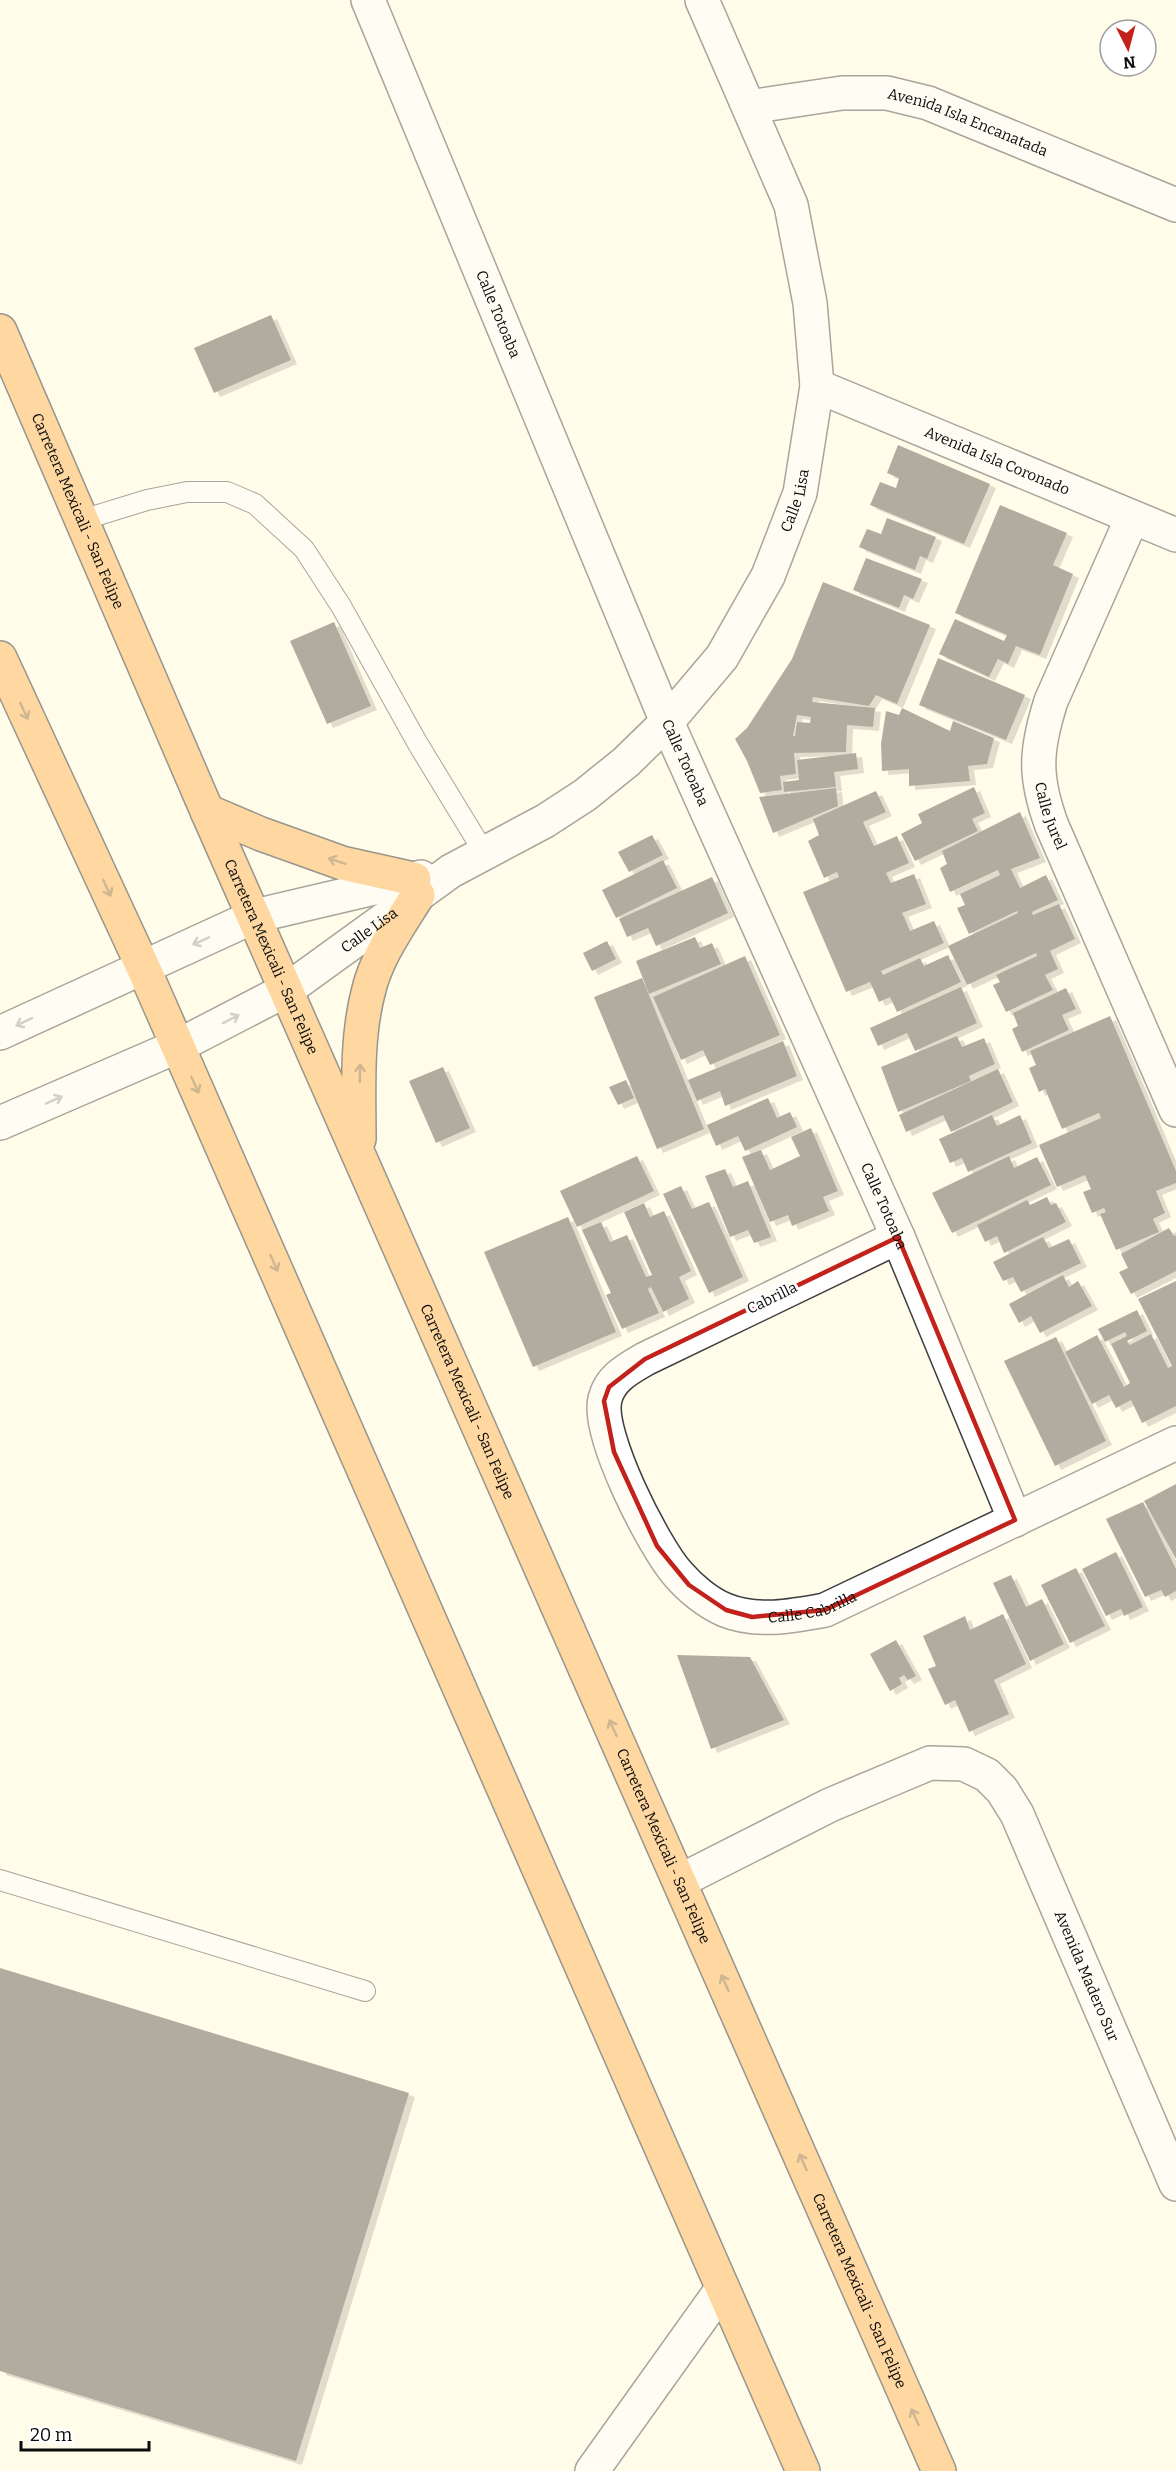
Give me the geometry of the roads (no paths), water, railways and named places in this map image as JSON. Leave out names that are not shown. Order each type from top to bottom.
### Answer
[{"type":"highway","name":"Carretera Mexicali - San Felipe","points":[[0,331],[207,811],[288,989],[939,2471]]},
{"type":"highway","points":[[0,658],[178,1046],[803,2471]]},
{"type":"highway","points":[[207,811],[261,834],[416,887],[385,949],[368,992],[360,1041],[359,1153]]},
{"type":"street","name":"Calle Totoaba","points":[[368,0],[668,722],[898,1238],[1015,1520]]},
{"type":"street","name":"Calle Lisa","points":[[0,1123],[178,1046],[288,989],[416,887],[485,854],[545,821],[585,795],[626,762],[668,722],[722,657],[768,576],[800,493],[817,386],[810,303],[791,205],[702,0]]},
{"type":"street","name":"Avenida Isla Encanatada","points":[[749,107],[842,93],[887,93],[928,103],[1176,205]]},
{"type":"street","name":"Avenida Isla Coronado","points":[[817,386],[1176,535]]},
{"type":"street","name":"Calle Jurel","points":[[1132,518],[1050,701],[1044,723],[1037,771],[1042,799],[1052,826],[1176,1110]]},
{"type":"street","name":"Calle Lisa","points":[[0,1033],[255,916],[416,887]]},
{"type":"street","name":"Cabrilla","points":[[645,1359],[898,1238]]},
{"type":"street","name":"Calle Cabrilla","points":[[645,1359],[617,1376],[609,1387],[604,1401],[614,1452],[632,1496],[657,1546],[677,1574],[726,1610],[752,1617],[794,1616],[825,1610],[1176,1443]]},
{"type":"street","name":"Avenida Madero Sur","points":[[680,1881],[830,1805],[930,1763],[964,1764],[987,1775],[1002,1790],[1017,1814],[1176,2184]]},
{"type":"street","points":[[592,2471],[722,2289]]},
{"type":"lane","points":[[82,520],[147,500],[187,492],[227,492],[255,504],[304,549],[335,596],[418,744],[485,854]]},
{"type":"lane","points":[[0,1880],[365,1991]]}]
